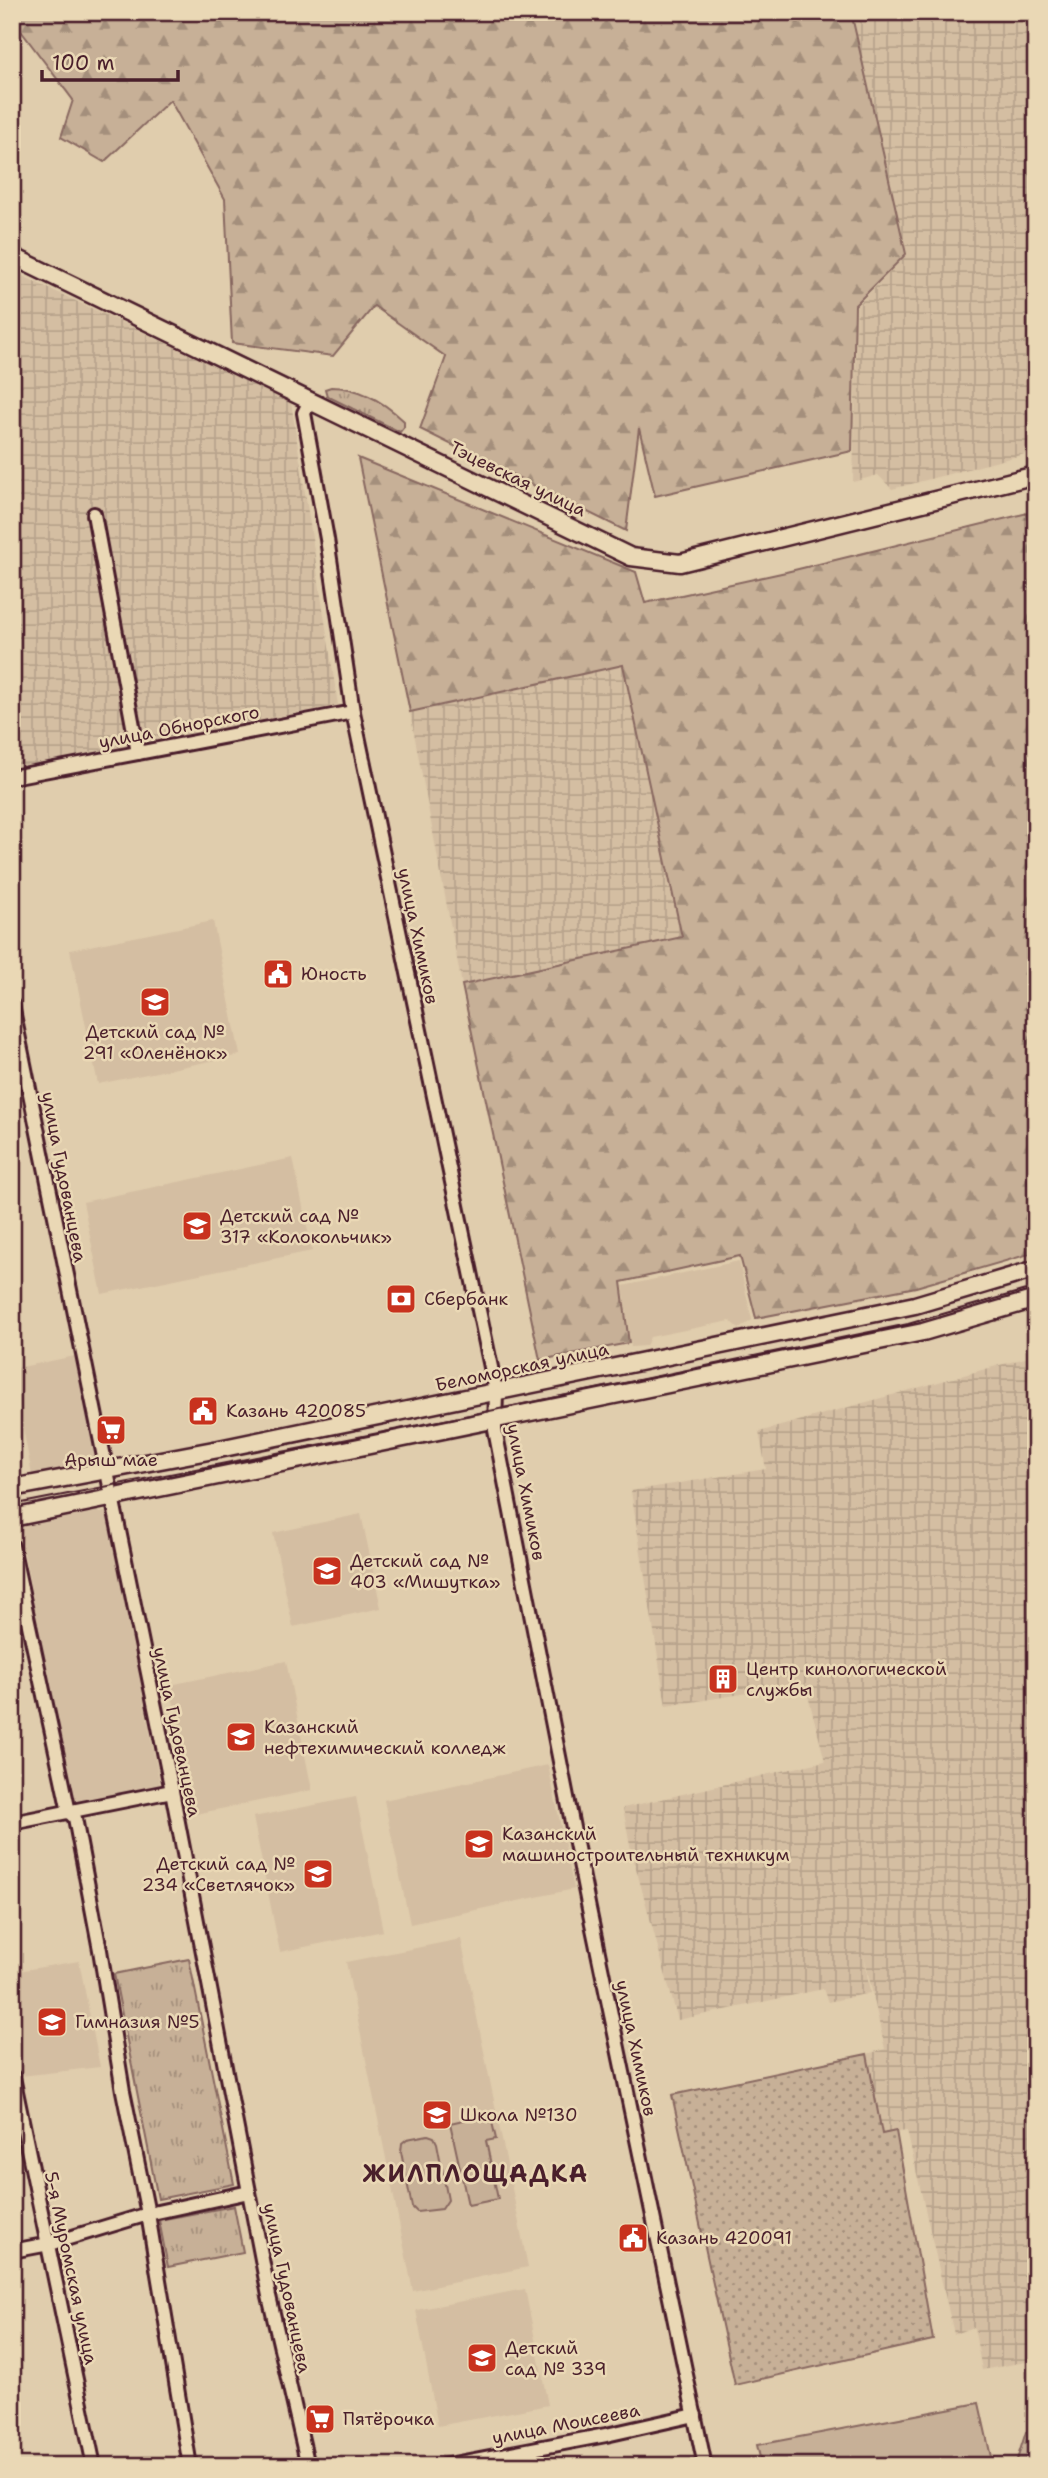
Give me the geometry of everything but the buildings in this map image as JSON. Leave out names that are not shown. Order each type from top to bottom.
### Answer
[{"type":"main road","name":"Тэцевская улица","points":[[12,256],[631,557],[680,564],[1036,475]]},
{"type":"main road","name":"Беломорская улица","points":[[12,1488],[232,1446],[915,1305],[1036,1269]]},
{"type":"main road","points":[[12,1518],[923,1332],[1036,1299]]},
{"type":"main road","points":[[915,1305],[923,1332]]},
{"type":"street","name":"улица Химиков","points":[[310,401],[304,413],[354,712],[496,1391],[494,1420],[589,1909],[705,2466]]},
{"type":"street","points":[[94,514],[138,753]]},
{"type":"street","name":"улица Обнорского","points":[[12,778],[354,712]]},
{"type":"street","name":"улица Гудованцева","points":[[12,1005],[15,1031],[172,1791],[269,2296],[308,2466]]},
{"type":"street","points":[[12,1546],[69,1812],[75,1818],[123,2091],[148,2214],[190,2466]]},
{"type":"street","points":[[12,1823],[172,1791]]},
{"type":"street","name":"5-я Муромская улица","points":[[13,2077],[94,2466]]},
{"type":"street","points":[[12,2251],[49,2244],[148,2214],[249,2192]]},
{"type":"street","name":"улица Моисеева","points":[[443,2466],[695,2415]]},
{"type":"shaded area","points":[[851,12],[1036,12],[1036,451],[892,489],[878,475],[853,482],[857,306],[907,254]]},
{"type":"shaded area","points":[[12,271],[291,402],[338,705],[12,768]]},
{"type":"shaded area","points":[[623,664],[682,938],[462,985],[410,712]]},
{"type":"shaded area","name":"Детский сад № 291 «Оленёнок»","points":[[213,921],[240,1055],[98,1084],[70,950]]},
{"type":"shaded area","name":"Детский сад № 317 «Колокольчик»","points":[[293,1158],[312,1251],[102,1294],[83,1202]]},
{"type":"shaded area","points":[[739,1261],[752,1320],[739,1329],[730,1321],[650,1337],[646,1346],[631,1347],[623,1286]]},
{"type":"shaded area","points":[[1036,1355],[1036,2360],[982,2370],[974,2327],[954,2334],[907,2131],[882,2134],[867,2054],[885,2049],[864,1955],[870,1993],[828,2002],[823,1989],[678,2020],[631,1850],[623,1808],[825,1761],[805,1684],[666,1706],[631,1491],[766,1469],[759,1432]]},
{"type":"shaded area","points":[[75,1356],[96,1462],[32,1475],[12,1369]]},
{"type":"shaded area","points":[[99,1510],[100,1513],[109,1511],[161,1789],[72,1806],[19,1526]]},
{"type":"shaded area","name":"Детский сад № 403 «Мишутка»","points":[[361,1514],[381,1608],[293,1627],[273,1533]]},
{"type":"shaded area","name":"Казанский нефтехимический колледж","points":[[286,1661],[312,1790],[196,1814],[170,1685]]},
{"type":"shaded area","name":"Казанский машиностроительный техникум","points":[[548,1765],[574,1889],[410,1924],[384,1800]]},
{"type":"shaded area","name":"Детский сад № 234 «Светлячок»","points":[[356,1797],[383,1931],[280,1952],[253,1817]]},
{"type":"shaded area","name":"Школа №130","points":[[461,1939],[528,2267],[413,2291],[346,1962]]},
{"type":"shaded area","name":"Гимназия №5","points":[[79,1961],[100,2067],[12,2077],[12,1972]]},
{"type":"shaded area","name":"Детский сад № 339","points":[[525,2289],[548,2405],[438,2426],[416,2310]]},
{"type":"green space","points":[[12,12],[851,12],[906,254],[855,305],[852,451],[655,496],[639,428],[626,531],[420,429],[446,357],[374,306],[333,356],[232,343],[225,199],[170,100],[104,162],[61,137],[73,100],[12,19]]},
{"type":"green space","points":[[331,387],[352,390],[371,397],[404,421],[404,427],[400,432],[327,396],[325,389]]},
{"type":"green space","points":[[358,458],[636,572],[645,603],[786,572],[1036,511],[1036,1252],[916,1287],[756,1318],[740,1256],[621,1282],[629,1343],[540,1360],[462,985],[682,937],[623,665],[410,712]]},
{"type":"green space","points":[[189,1959],[234,2184],[158,2199],[114,1974]]},
{"type":"green space","points":[[867,2054],[882,2134],[896,2131],[933,2340],[735,2385],[672,2095]]},
{"type":"green space","points":[[490,2114],[496,2139],[486,2141],[498,2199],[468,2205],[450,2123]]},
{"type":"green space","points":[[428,2135],[434,2137],[437,2143],[448,2200],[442,2209],[417,2212],[412,2207],[401,2152],[402,2143],[407,2139]]},
{"type":"green space","points":[[234,2206],[243,2252],[168,2267],[159,2220]]},
{"type":"green space","points":[[979,2403],[993,2466],[762,2466],[757,2445]]},
{"type":"green space","points":[[1036,2428],[1036,2466],[1015,2466],[1026,2432]]},
{"type":"tram line","points":[[12,1505],[480,1413],[908,1324],[1036,1287]]},
{"type":"place","name":"Юность","points":[[278,974]]},
{"type":"place","name":"Детский сад № 291 «Оленёнок»","points":[[155,1002]]},
{"type":"place","name":"Детский сад № 317 «Колокольчик»","points":[[197,1226]]},
{"type":"place","name":"Сбербанк","points":[[401,1299]]},
{"type":"place","name":"Казань 420085","points":[[203,1411]]},
{"type":"place","name":"Арыш мае","points":[[111,1430]]},
{"type":"place","name":"Детский сад № 403 «Мишутка»","points":[[327,1571]]},
{"type":"place","name":"Центр кинологической службы","points":[[723,1679]]},
{"type":"place","name":"Казанский нефтехимический колледж","points":[[241,1737]]},
{"type":"place","name":"Казанский машиностроительный техникум","points":[[479,1844]]},
{"type":"place","name":"Детский сад № 234 «Светлячок»","points":[[318,1874]]},
{"type":"place","name":"Гимназия №5","points":[[52,2022]]},
{"type":"place","name":"Школа №130","points":[[437,2115]]},
{"type":"place","name":"Казань 420091","points":[[633,2238]]},
{"type":"place","name":"Детский сад № 339","points":[[482,2358]]},
{"type":"place","name":"Пятёрочка","points":[[320,2419]]},
{"type":"district","name":"ЖИЛПЛОЩАДКА","points":[[476,2174]]}]
